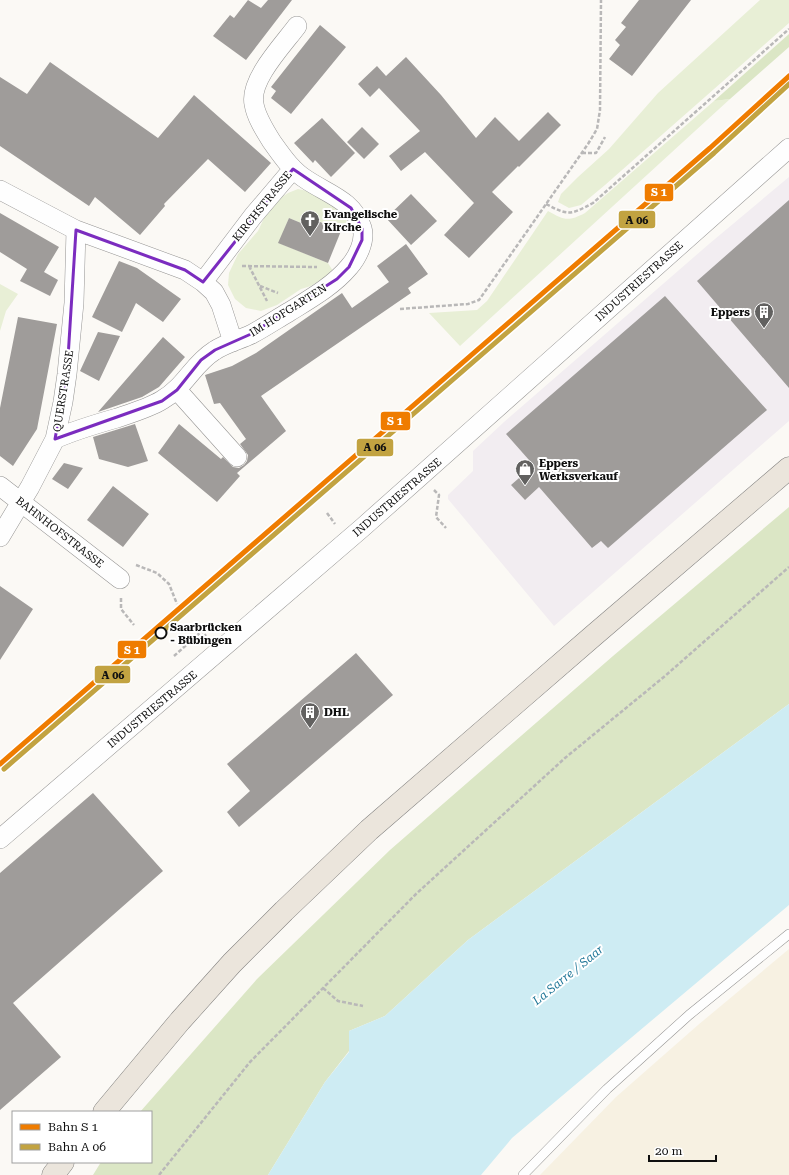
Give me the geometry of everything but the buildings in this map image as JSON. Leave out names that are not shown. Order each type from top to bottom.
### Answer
[{"type":"main road","points":[[105,1111],[180,1021],[232,963],[369,830],[592,636],[789,468]]},
{"type":"street","name":"KIRCHSTRASSE","points":[[203,282],[253,216],[293,169],[268,136],[259,119],[254,104],[254,90],[259,79],[298,26]]},
{"type":"street","name":"INDUSTRIESTRASSE","points":[[0,839],[219,652],[789,148]]},
{"type":"street","name":"IM HOFGARTEN","points":[[55,439],[147,407],[162,400],[177,390],[202,360],[215,350],[252,334],[314,296],[350,267],[359,251],[362,240],[362,229],[351,208],[333,194],[307,180],[293,169]]},
{"type":"street","points":[[0,190],[76,230],[185,270],[203,282],[214,292],[221,305],[233,342]]},
{"type":"street","name":"QUERSTRASSE","points":[[0,537],[22,503],[55,439],[67,374],[74,303],[76,230]]},
{"type":"street","points":[[177,390],[237,457]]},
{"type":"street","name":"BAHNHOFSTRASSE","points":[[0,486],[120,579]]},
{"type":"lane","points":[[523,1175],[607,1089],[689,1015],[789,934]]},
{"type":"path","points":[[400,309],[468,304],[478,300],[588,144],[596,129],[600,110],[602,0]]},
{"type":"path","points":[[546,204],[560,211],[573,213],[593,203],[789,29]]},
{"type":"path","points":[[582,153],[596,153],[605,137]]},
{"type":"path","points":[[270,307],[250,266],[322,268]]},
{"type":"path","points":[[259,285],[278,294]]},
{"type":"path","points":[[422,474],[439,495],[436,517],[446,528]]},
{"type":"path","points":[[327,513],[330,517]]},
{"type":"path","points":[[132,563],[157,573],[169,584],[177,604]]},
{"type":"path","points":[[158,1175],[250,1062],[416,894],[565,758],[665,676],[789,567]]},
{"type":"path","points":[[120,579],[121,609],[134,625]]},
{"type":"path","points":[[197,625],[210,640]]},
{"type":"path","points":[[174,656],[202,631]]},
{"type":"path","points":[[323,988],[338,1001],[363,1006]]},
{"type":"highlighted area","points":[[293,169],[351,208],[362,229],[362,240],[349,267],[337,279],[251,334],[215,350],[201,360],[177,390],[162,401],[55,439],[67,374],[76,230],[185,270],[203,282]]},
{"type":"shaded area","name":"Eppers","points":[[789,177],[789,421],[554,626],[448,499],[448,495],[473,471],[473,451],[504,422],[709,244]]},
{"type":"shaded area","points":[[789,949],[789,1175],[540,1175],[616,1097],[698,1025]]},
{"type":"green space","points":[[760,0],[789,0],[789,23],[581,205],[569,208],[558,202],[561,194],[609,149],[658,93]]},
{"type":"green space","points":[[789,34],[789,47],[730,99],[714,101]]},
{"type":"green space","points":[[730,99],[460,346],[429,313],[477,310],[487,301],[548,211],[566,219],[574,218],[585,213],[714,101]]},
{"type":"green space","points":[[298,189],[307,191],[330,202],[349,223],[341,231],[305,215],[301,223],[289,218],[279,243],[328,263],[333,271],[321,280],[311,286],[301,289],[277,305],[261,311],[246,308],[235,299],[228,285],[229,273],[238,254],[258,231],[265,216],[279,199]]},
{"type":"green space","points":[[0,284],[18,294],[6,311],[0,331]]},
{"type":"green space","points":[[789,507],[789,704],[468,940],[385,1016],[349,1031],[349,1051],[325,1082],[268,1175],[93,1175],[100,1163],[152,1163],[152,1111],[141,1111],[257,979],[390,850],[613,656]]},
{"type":"water","name":"La Sarre / Saar","points":[[789,704],[789,905],[512,1138],[481,1175],[268,1175],[325,1082],[349,1052],[349,1031],[385,1016],[468,940]]},
{"type":"transit line","points":[[0,764],[710,148],[789,76]]},
{"type":"transit line","points":[[4,769],[714,153],[789,84]]},
{"type":"place","name":"Evangelische Kirche","points":[[310,237]]},
{"type":"place","name":"Eppers","points":[[764,329]]},
{"type":"place","name":"Eppers Werksverkauf","points":[[525,486]]},
{"type":"place","name":"Saarbrücken - Bübingen","points":[[161,633]]},
{"type":"place","name":"DHL","points":[[310,729]]}]
